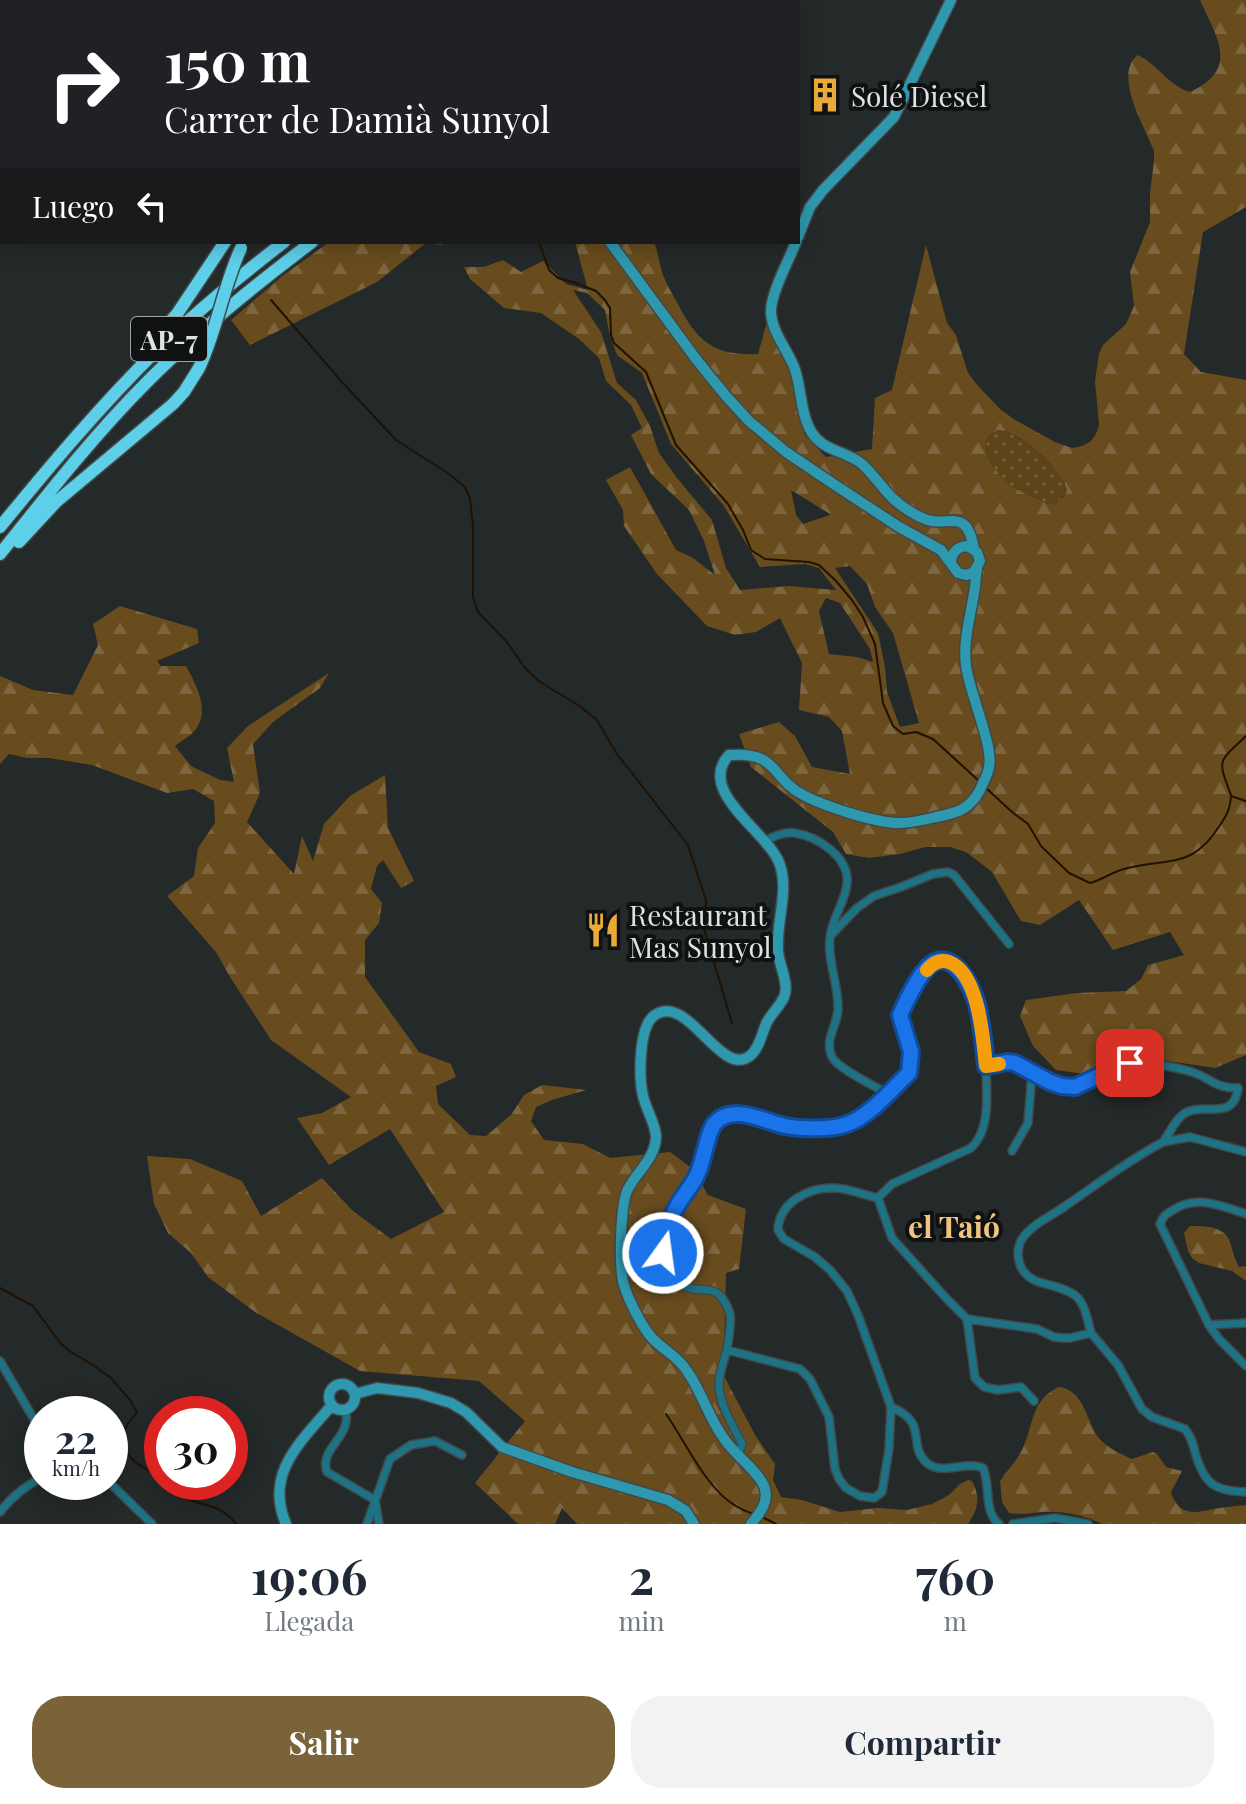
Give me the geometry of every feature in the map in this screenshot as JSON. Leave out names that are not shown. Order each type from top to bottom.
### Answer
[{"type":"highway","points":[[65,448],[95,407],[177,314],[224,244]]},
{"type":"highway","name":"AP-7","points":[[0,527],[111,397],[176,332],[282,244]]},
{"type":"highway","name":"AP-7","points":[[0,554],[75,461],[147,382],[239,299],[309,244]]},
{"type":"highway","points":[[0,561],[56,502],[184,392],[210,342],[229,278],[243,245]]},
{"type":"street","points":[[800,232],[810,207],[823,190],[894,117],[951,0]]},
{"type":"street","points":[[611,244],[696,359],[749,421],[786,452],[899,527],[935,546],[955,570],[970,574],[977,569]]},
{"type":"street","points":[[751,1524],[765,1502],[764,1485],[722,1437],[686,1369],[648,1333],[624,1285],[622,1272],[622,1210],[629,1186],[655,1148],[656,1133],[642,1089],[642,1040],[649,1020],[659,1012],[673,1012],[687,1019],[727,1056],[745,1059],[755,1051],[767,1023],[784,998],[785,982],[777,947],[784,883],[781,868],[776,854],[728,800],[721,783],[720,766],[729,755],[743,754],[769,762],[787,784],[809,799],[874,820],[897,823],[962,810],[975,798],[990,765],[966,668],[965,635],[979,556],[974,549],[970,530],[957,522],[921,518],[888,494],[865,466],[822,444],[811,432],[796,369],[774,327],[771,314],[772,302],[795,244]]},
{"type":"street","points":[[951,562],[952,555],[967,535],[965,526]]},
{"type":"street","points":[[935,546],[974,549]]},
{"type":"street","points":[[962,574],[972,600]]},
{"type":"street","points":[[765,841],[778,834],[803,836],[827,847],[845,868],[847,885],[830,936],[838,1007],[829,1048],[837,1065],[888,1094]]},
{"type":"street","points":[[830,936],[857,908],[874,896],[933,874],[948,872],[954,875],[1009,944]]},
{"type":"street","points":[[738,1455],[742,1444],[730,1422],[720,1391],[729,1311],[717,1293],[681,1286],[671,1280],[664,1267],[663,1253],[668,1228],[678,1204],[694,1181],[702,1164],[711,1128],[721,1117],[741,1114],[785,1126],[842,1126],[858,1118],[888,1094],[909,1073],[911,1061],[909,1042],[900,1015],[929,966],[945,961],[959,968],[978,1007],[986,1066],[985,1125],[980,1138],[971,1148],[892,1184],[878,1198]]},
{"type":"street","points":[[986,1066],[1015,1063],[1062,1086],[1075,1087],[1130,1063],[1191,1072],[1219,1086],[1238,1088],[1246,1083]]},
{"type":"street","points":[[1012,1151],[1028,1123],[1032,1072]]},
{"type":"street","points":[[1163,1142],[1181,1116],[1189,1111],[1220,1109],[1232,1104],[1238,1088]]},
{"type":"street","points":[[1246,1152],[1190,1137],[1163,1142],[1121,1167],[1026,1234],[1021,1240],[1019,1259],[1027,1276],[1036,1282],[1068,1290],[1078,1296],[1084,1305],[1091,1333],[1118,1365],[1142,1409],[1152,1417],[1185,1429],[1193,1443],[1199,1467],[1209,1481],[1224,1491],[1246,1492]]},
{"type":"street","points":[[727,1350],[800,1369],[810,1379],[829,1417],[835,1469],[846,1488],[860,1496],[874,1498],[882,1492],[889,1449],[891,1407],[858,1315],[847,1291],[830,1270],[784,1239],[778,1230],[780,1215],[789,1202],[814,1191],[833,1188],[878,1198]]},
{"type":"street","points":[[878,1198],[892,1238],[967,1319],[1037,1329],[1054,1337],[1070,1338],[1091,1333]]},
{"type":"street","points":[[1246,1214],[1217,1204],[1194,1201],[1177,1207],[1162,1218],[1160,1224],[1209,1325],[1246,1366]]},
{"type":"street","points":[[967,1319],[975,1378],[984,1387],[998,1390],[1021,1387],[1034,1401]]},
{"type":"street","points":[[1209,1325],[1246,1323]]},
{"type":"street","points":[[0,1361],[24,1401]]},
{"type":"street","points":[[0,1380],[8,1373]]},
{"type":"street","points":[[347,1385],[355,1394],[353,1404],[345,1410],[331,1406],[328,1395],[335,1386],[347,1385]]},
{"type":"street","points":[[355,1394],[377,1388],[418,1393],[451,1403],[466,1412],[502,1447],[572,1472],[668,1500],[686,1511],[694,1524]]},
{"type":"street","points":[[286,1524],[279,1488],[282,1471],[291,1454],[331,1406]]},
{"type":"street","points":[[891,1407],[904,1412],[915,1425],[920,1453],[931,1466],[943,1468],[973,1464],[983,1468],[990,1512],[999,1524]]},
{"type":"street","points":[[345,1410],[348,1418],[346,1427],[326,1459],[325,1466],[327,1472],[375,1500]]},
{"type":"street","points":[[367,1524],[390,1459],[411,1445],[435,1441],[462,1455]]},
{"type":"street","points":[[0,1512],[24,1487]]},
{"type":"street","points":[[127,1500],[152,1524]]},
{"type":"street","points":[[375,1500],[379,1524]]},
{"type":"street","points":[[1013,1524],[1055,1518],[1088,1524]]},
{"type":"shaded area","points":[[998,430],[1028,444],[1048,462],[1067,490],[1062,498],[1047,504],[1016,489],[999,474],[985,450],[986,442]]},
{"type":"green space","points":[[1200,0],[1246,0],[1246,207],[1203,232],[1184,354],[1201,372],[1246,380],[1246,1055],[1215,1068],[1129,1057],[1085,1074],[1056,1070],[1033,1046],[1020,1016],[1026,1000],[1077,993],[1126,991],[1141,979],[1148,965],[1184,955],[1170,932],[1113,950],[1079,900],[1040,925],[1021,921],[992,872],[966,852],[950,847],[925,847],[869,858],[846,854],[833,832],[751,767],[739,734],[779,722],[795,736],[812,767],[850,774],[842,731],[829,717],[799,710],[802,663],[780,618],[756,632],[735,635],[707,626],[657,574],[624,526],[623,510],[606,480],[630,467],[676,550],[693,558],[715,575],[704,541],[689,510],[651,474],[631,435],[642,428],[631,405],[606,381],[599,358],[579,339],[541,313],[504,308],[470,279],[464,267],[484,267],[503,260],[521,272],[543,261],[566,284],[588,290],[576,244],[655,244],[662,272],[686,319],[710,345],[731,353],[758,354],[767,322],[793,374],[805,435],[826,457],[872,449],[875,398],[892,390],[926,245],[947,323],[956,335],[968,373],[978,386],[1015,420],[1055,442],[1072,448],[1082,446],[1090,442],[1099,425],[1095,381],[1099,354],[1103,345],[1126,324],[1134,306],[1130,272],[1150,222],[1154,151],[1129,87],[1131,64],[1138,55],[1176,85],[1190,92],[1215,73],[1220,63],[1217,40]],"holes":[[[573,290],[587,293],[605,310],[617,355],[642,373],[671,444],[724,506],[760,567],[805,564],[819,568],[836,590],[789,586],[740,590],[726,568],[712,520],[659,453],[650,426],[636,400],[617,383],[601,332]],[[998,430],[1017,437],[1038,452],[1063,481],[1067,490],[1064,496],[1047,504],[1020,491],[999,474],[985,450],[986,442]],[[791,490],[830,514],[830,515],[803,524],[796,515]],[[850,566],[867,584],[875,607],[893,633],[919,723],[900,727],[887,692],[878,633],[835,568]],[[826,598],[840,603],[870,649],[873,662],[829,654],[819,611]]]},
{"type":"green space","points":[[326,244],[425,244],[377,282],[250,345],[231,320],[281,277]]},
{"type":"green space","points":[[120,606],[197,629],[199,643],[157,661],[161,666],[186,666],[202,705],[200,721],[194,732],[175,746],[191,766],[220,780],[234,782],[227,748],[248,726],[329,673],[320,688],[273,722],[253,744],[260,793],[247,822],[294,874],[302,836],[313,861],[324,824],[350,796],[385,775],[388,828],[414,881],[401,888],[383,860],[377,866],[371,889],[382,903],[379,923],[365,940],[365,977],[419,1052],[451,1064],[456,1077],[436,1086],[438,1104],[470,1135],[486,1136],[511,1115],[524,1095],[542,1085],[586,1090],[536,1107],[531,1121],[544,1140],[583,1144],[610,1158],[670,1152],[693,1169],[708,1195],[746,1209],[739,1269],[726,1273],[725,1378],[755,1435],[775,1464],[773,1480],[781,1497],[840,1512],[878,1508],[907,1510],[932,1504],[968,1480],[975,1487],[977,1498],[968,1524],[577,1524],[562,1508],[555,1524],[518,1524],[475,1483],[525,1421],[479,1381],[360,1371],[255,1312],[208,1277],[191,1253],[168,1233],[154,1204],[147,1156],[190,1159],[242,1181],[261,1216],[322,1178],[353,1211],[391,1239],[444,1212],[390,1129],[329,1165],[297,1118],[322,1113],[351,1097],[271,1040],[216,952],[167,896],[194,876],[198,848],[215,823],[214,801],[193,789],[167,793],[92,765],[9,754],[0,764],[0,676],[33,690],[73,695],[98,645],[93,624]]},
{"type":"green space","points":[[1190,1226],[1213,1228],[1224,1233],[1239,1267],[1246,1266],[1246,1281],[1232,1271],[1199,1263],[1192,1258],[1184,1233]]},
{"type":"green space","points":[[1059,1387],[1067,1389],[1079,1400],[1098,1437],[1109,1447],[1132,1459],[1153,1452],[1166,1467],[1182,1471],[1171,1492],[1182,1509],[1199,1512],[1246,1505],[1246,1524],[1102,1524],[1066,1513],[1009,1513],[1002,1502],[1000,1481],[1022,1450],[1038,1406]]},
{"type":"waterway","points":[[540,244],[549,270],[558,278],[596,291],[605,300],[610,308],[614,343],[646,372],[676,445],[728,504],[751,550],[765,559],[819,565],[852,600],[875,644],[883,703],[893,726],[903,734],[916,732],[933,739],[979,781]]},
{"type":"waterway","points":[[271,300],[396,440],[465,487],[470,499],[473,526],[473,597],[478,612],[540,682],[596,719],[617,754],[688,845],[706,900],[704,929],[732,1023]]},
{"type":"waterway","points":[[1231,795],[1223,762],[1246,736]]},
{"type":"waterway","points":[[986,788],[1028,824],[1041,846],[1069,873],[1090,883],[1124,869],[1189,856],[1200,849],[1220,825],[1228,812],[1231,796],[1246,801]]},
{"type":"waterway","points":[[0,1288],[33,1306],[61,1344],[111,1378],[130,1400],[137,1412],[124,1431],[122,1441],[134,1461],[144,1467]]},
{"type":"waterway","points":[[666,1414],[716,1489],[725,1499],[754,1514]]},
{"type":"waterway","points":[[191,1500],[225,1513],[236,1524]]},
{"type":"waterway","points":[[764,1518],[776,1524]]},
{"type":"slow traffic","points":[[927,970],[936,962],[945,961],[959,968],[978,1007],[986,1066],[999,1064]]},
{"type":"place","name":"Solé Diesel","points":[[825,95]]},
{"type":"place","name":"Restaurant Mas Sunyol","points":[[603,930]]},
{"type":"district","name":"el Taió","points":[[954,1226]]},
{"type":"route","points":[[663,1253],[668,1228],[678,1204],[694,1181],[702,1164],[711,1128],[721,1117],[741,1114],[785,1126],[842,1126],[866,1112],[909,1073],[911,1052],[900,1015],[929,966],[936,962],[945,961],[959,968],[971,989],[978,1007],[986,1066],[1015,1063],[1050,1082],[1075,1087],[1130,1063]]}]
